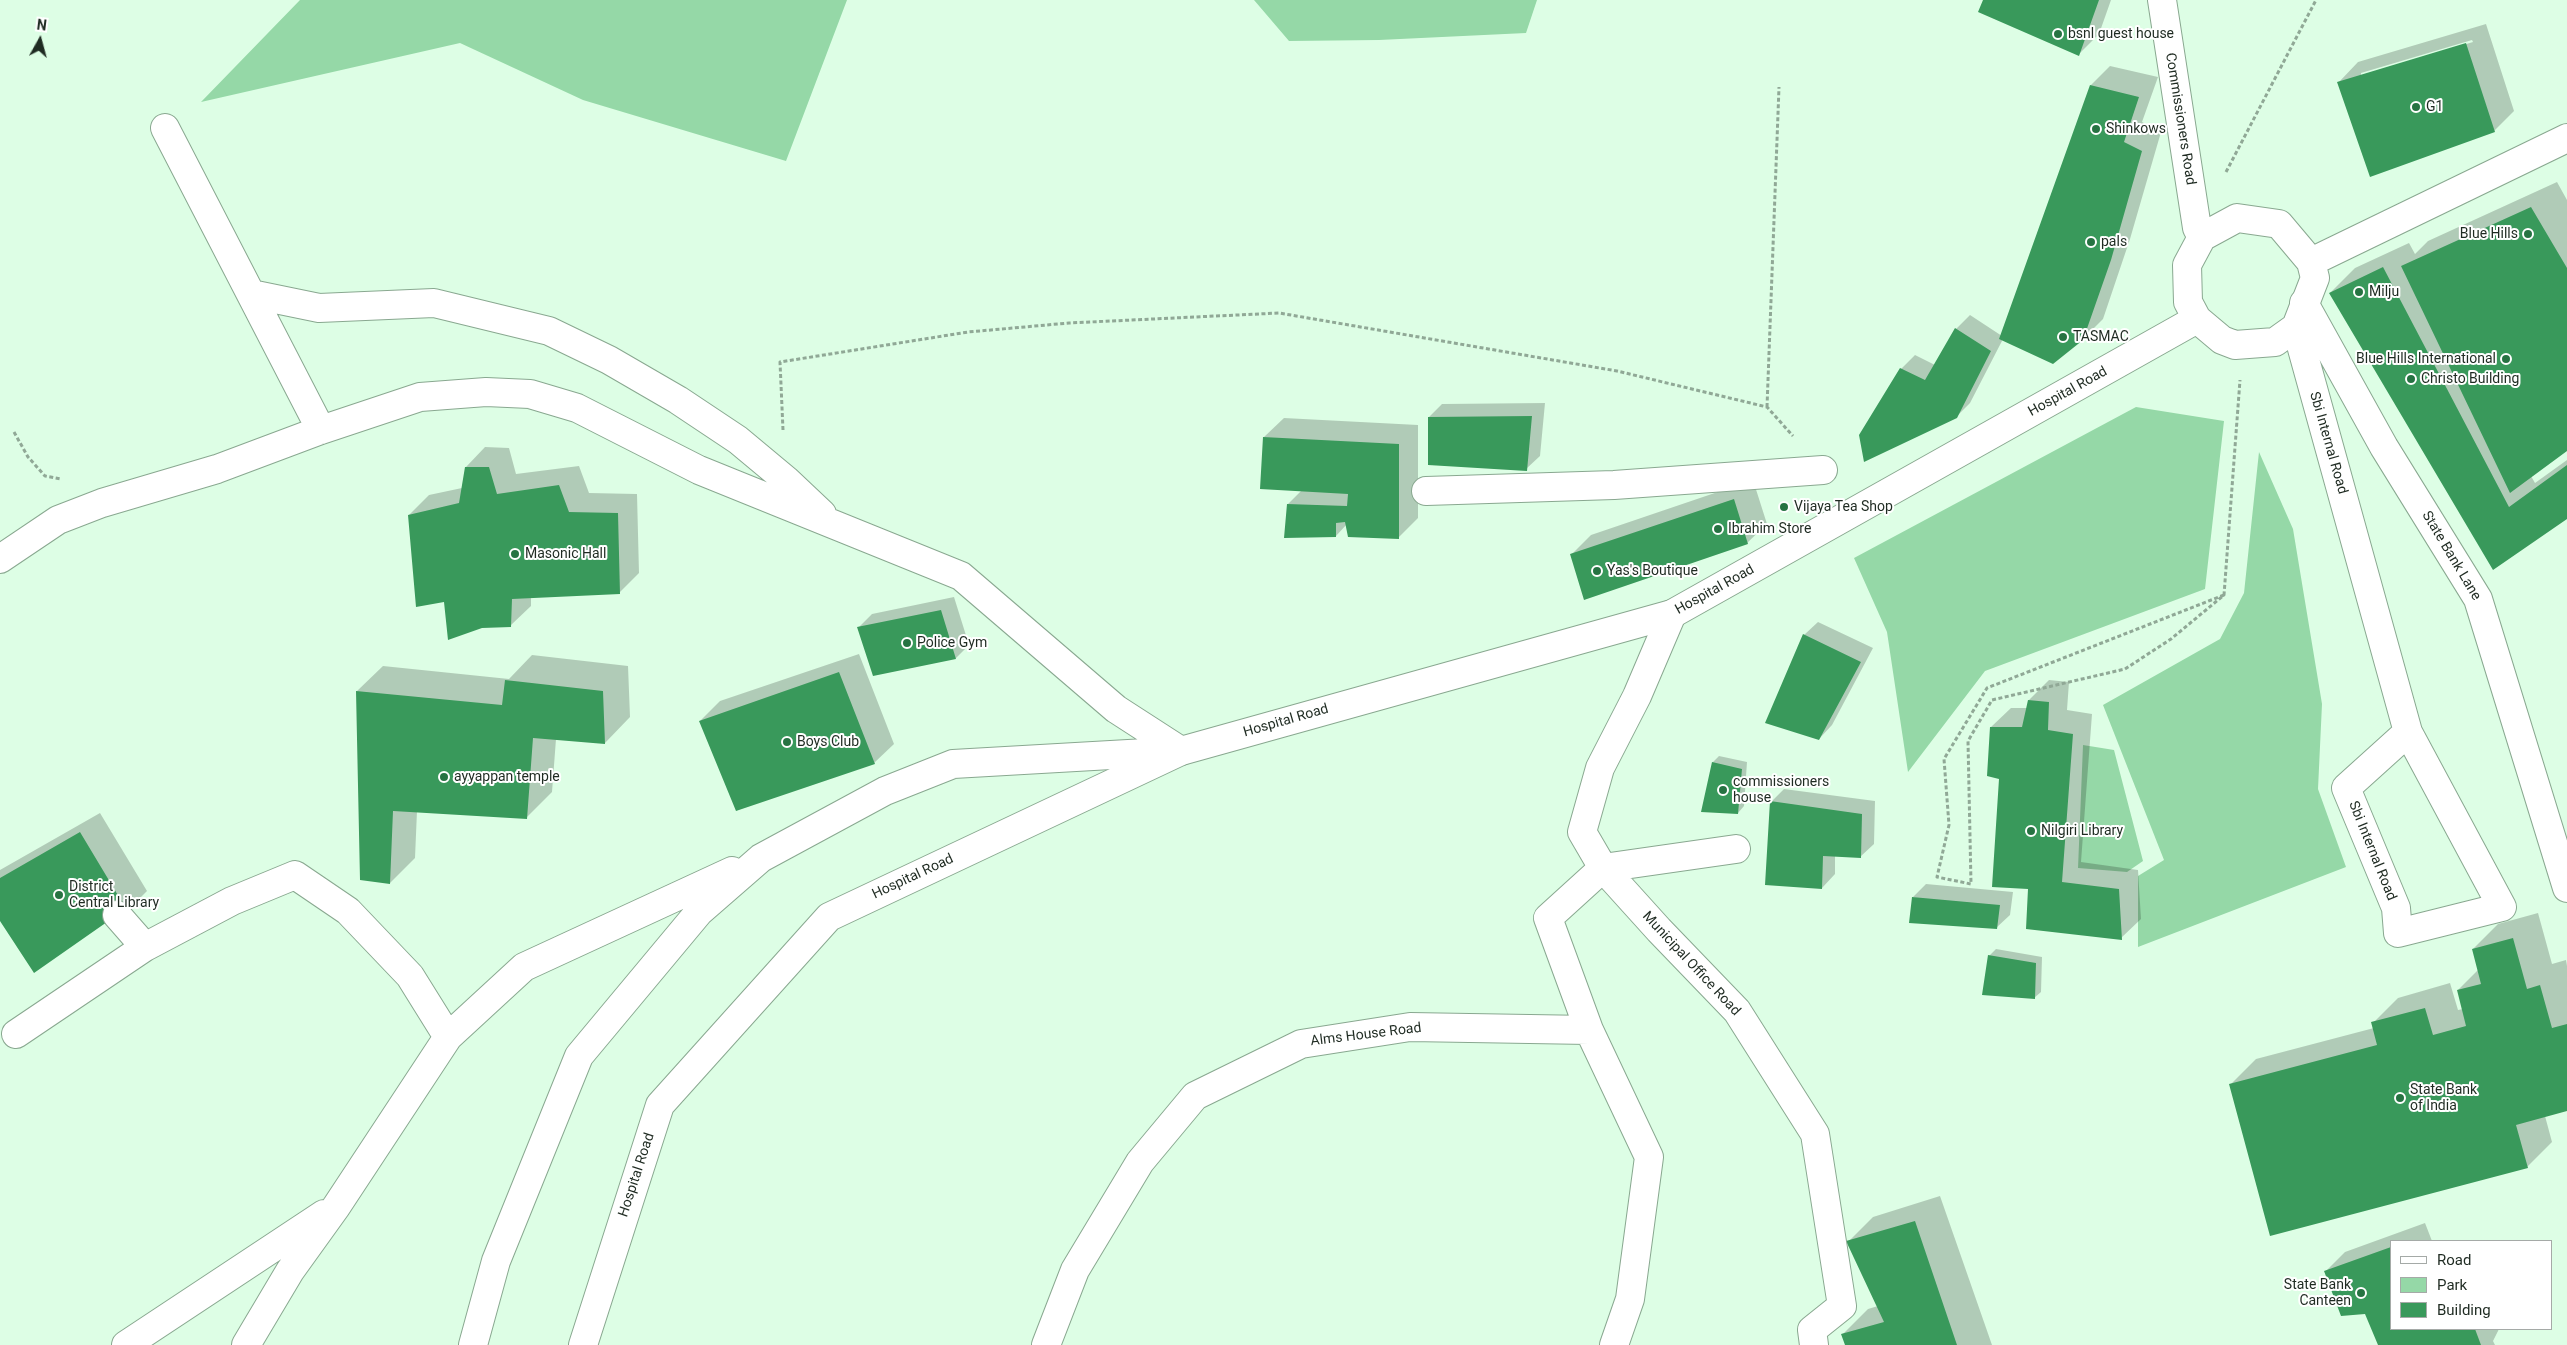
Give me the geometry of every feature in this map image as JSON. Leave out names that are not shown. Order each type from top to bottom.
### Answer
[{"type":"street","name":"Commissioners Road","points":[[2162,0],[2197,228],[2202,237]]},
{"type":"street","points":[[166,128],[321,430]]},
{"type":"street","points":[[2311,262],[2567,138]]},
{"type":"street","points":[[2237,218],[2279,224],[2311,262],[2315,278],[2300,315],[2275,342],[2235,345],[2222,340],[2197,320],[2188,302],[2187,265],[2202,237],[2237,218]]},
{"type":"street","points":[[250,294],[319,308],[434,303],[549,331],[609,360],[678,400],[738,440],[786,480],[833,524]]},
{"type":"street","name":"Sbi Internal Road","points":[[2300,315],[2408,732],[2502,906],[2398,933],[2396,908],[2346,788],[2408,732]]},
{"type":"street","name":"State Bank Lane","points":[[2300,315],[2478,599],[2567,888]]},
{"type":"street","name":"Hospital Road","points":[[583,1345],[660,1105],[829,917],[1181,750],[1672,614],[2197,320]]},
{"type":"street","points":[[0,559],[58,520],[102,503],[217,469],[321,430],[420,397],[486,392],[530,394],[577,408],[699,470],[961,576],[1116,709],[1181,750]]},
{"type":"street","points":[[1426,491],[1614,486],[1824,470]]},
{"type":"street","name":"Municipal Office Road","points":[[1672,614],[1637,696],[1600,768],[1582,832],[1603,868],[1659,930],[1737,1010],[1815,1134],[1842,1306],[1812,1330],[1814,1345]]},
{"type":"street","points":[[246,1345],[290,1271],[336,1207],[448,1037],[524,967],[761,858],[885,791],[953,764],[1181,750]]},
{"type":"street","points":[[1614,1345],[1630,1299],[1649,1158],[1589,1030],[1548,918],[1603,868],[1736,849]]},
{"type":"street","points":[[473,1345],[496,1260],[579,1056],[699,912],[761,858]]},
{"type":"street","points":[[16,1034],[145,947],[232,901],[295,875],[348,911],[410,976],[448,1037]]},
{"type":"street","points":[[117,914],[145,947]]},
{"type":"street","name":"Alms House Road","points":[[1046,1345],[1075,1270],[1135,1171],[1196,1096],[1301,1044],[1410,1027],[1589,1030]]},
{"type":"street","points":[[126,1345],[336,1207]]},
{"type":"path","points":[[2224,175],[2316,0]]},
{"type":"path","points":[[1768,407],[1779,88]]},
{"type":"path","points":[[783,438],[780,362],[995,330],[1069,323],[1279,313],[1617,370],[1768,407],[1824,470]]},
{"type":"path","points":[[2224,595],[1987,688],[1944,759],[1949,825],[1937,877],[1971,884],[1968,741],[1992,700],[2125,669],[2171,639],[2224,595],[2230,484],[2240,383],[2235,345]]},
{"type":"path","points":[[14,432],[28,458],[45,476],[73,481],[102,503]]},
{"type":"green space","points":[[300,0],[847,0],[786,161],[583,100],[460,43],[201,102]]},
{"type":"green space","points":[[1254,0],[1537,0],[1526,33],[1379,40],[1289,41]]},
{"type":"green space","points":[[2136,407],[2224,421],[2205,589],[1985,671],[1908,772],[1887,632],[1854,558]]},
{"type":"green space","points":[[2259,452],[2293,529],[2322,704],[2318,789],[2346,867],[2138,947],[2138,876],[2164,860],[2103,705],[2220,639],[2244,593]]},
{"type":"green space","points":[[2083,745],[2114,750],[2143,861],[2127,872],[2078,868]]},
{"type":"building","name":"bsnl guest house","points":[[1983,0],[2099,0],[2079,56],[1978,12]]},
{"type":"building","name":"G1","points":[[2466,43],[2495,132],[2370,177],[2337,82]]},
{"type":"building","points":[[2090,85],[2139,97],[2124,142],[2142,151],[2111,260],[2083,340],[2053,364],[1999,339]]},
{"type":"building","name":"Blue Hills International","points":[[2531,207],[2567,268],[2567,451],[2510,493],[2401,266]]},
{"type":"building","name":"Christo Building","points":[[2383,267],[2509,507],[2567,465],[2567,519],[2493,570],[2329,293]]},
{"type":"building","points":[[1955,328],[1991,351],[1957,418],[1864,462],[1859,435],[1900,368],[1925,380]]},
{"type":"building","points":[[1532,416],[1527,471],[1428,465],[1428,417]]},
{"type":"building","points":[[1263,437],[1399,444],[1399,539],[1348,537],[1345,522],[1336,523],[1336,537],[1284,538],[1287,504],[1347,506],[1348,494],[1260,489]]},
{"type":"building","name":"Masonic Hall","points":[[465,467],[489,467],[497,494],[559,485],[569,512],[618,513],[620,594],[512,599],[511,627],[482,628],[448,640],[444,602],[416,607],[408,515],[459,503]]},
{"type":"building","points":[[1734,499],[1748,544],[1584,600],[1570,554]]},
{"type":"building","name":"Police Gym","points":[[941,610],[956,659],[873,676],[857,627]]},
{"type":"building","points":[[1803,634],[1861,662],[1819,740],[1765,723]]},
{"type":"building","name":"Boys Club","points":[[839,672],[875,764],[736,811],[699,721]]},
{"type":"building","name":"ayyappan temple","points":[[505,680],[603,691],[605,744],[533,738],[527,819],[393,811],[390,884],[360,880],[356,691],[502,705]]},
{"type":"building","name":"Nilgiri Library","points":[[2028,700],[2049,702],[2048,730],[2073,734],[2062,882],[2119,889],[2122,940],[2026,929],[2028,889],[1992,887],[1999,779],[1987,776],[1990,727],[2022,727]]},
{"type":"building","name":"commissioners house","points":[[1712,762],[1742,769],[1738,814],[1701,812]]},
{"type":"building","points":[[1770,801],[1862,814],[1861,858],[1823,856],[1822,889],[1765,885]]},
{"type":"building","name":"District Central Library","points":[[80,832],[128,912],[117,915],[34,973],[0,921],[0,878]]},
{"type":"building","points":[[1912,897],[2000,905],[1997,929],[1909,923]]},
{"type":"building","name":"State Bank of India","points":[[2513,938],[2527,989],[2540,985],[2552,1028],[2567,1024],[2567,1111],[2516,1125],[2528,1168],[2270,1236],[2229,1084],[2377,1045],[2371,1022],[2425,1008],[2433,1035],[2466,1026],[2457,990],[2481,984],[2472,949]]},
{"type":"building","points":[[1988,955],[2036,963],[2035,999],[1982,995]]},
{"type":"building","points":[[1915,1221],[1957,1345],[1845,1345],[1841,1334],[1884,1322],[1846,1241]]},
{"type":"building","name":"State Bank Canteen","points":[[2390,1247],[2390,1330],[2475,1330],[2481,1345],[2378,1345],[2365,1314],[2341,1316],[2324,1271]]},
{"type":"place","name":"bsnl guest house","points":[[2058,34]]},
{"type":"place","name":"G1","points":[[2416,107]]},
{"type":"place","name":"Shinkows","points":[[2096,129]]},
{"type":"place","name":"Blue Hills","points":[[2528,234]]},
{"type":"place","name":"pals","points":[[2091,242]]},
{"type":"place","name":"Milju","points":[[2359,292]]},
{"type":"place","name":"TASMAC","points":[[2063,337]]},
{"type":"place","name":"Blue Hills International","points":[[2506,359]]},
{"type":"place","name":"Christo Building","points":[[2411,379]]},
{"type":"place","name":"Vijaya Tea Shop","points":[[1784,507]]},
{"type":"place","name":"Ibrahim Store","points":[[1718,529]]},
{"type":"place","name":"Masonic Hall","points":[[515,554]]},
{"type":"place","name":"Yas's Boutique","points":[[1597,571]]},
{"type":"place","name":"Police Gym","points":[[907,643]]},
{"type":"place","name":"Boys Club","points":[[787,742]]},
{"type":"place","name":"ayyappan temple","points":[[444,777]]},
{"type":"place","name":"commissioners house","points":[[1723,790]]},
{"type":"place","name":"Nilgiri Library","points":[[2031,831]]},
{"type":"place","name":"District Central Library","points":[[59,895]]},
{"type":"place","name":"State Bank of India","points":[[2400,1098]]},
{"type":"place","name":"State Bank Canteen","points":[[2361,1293]]}]
